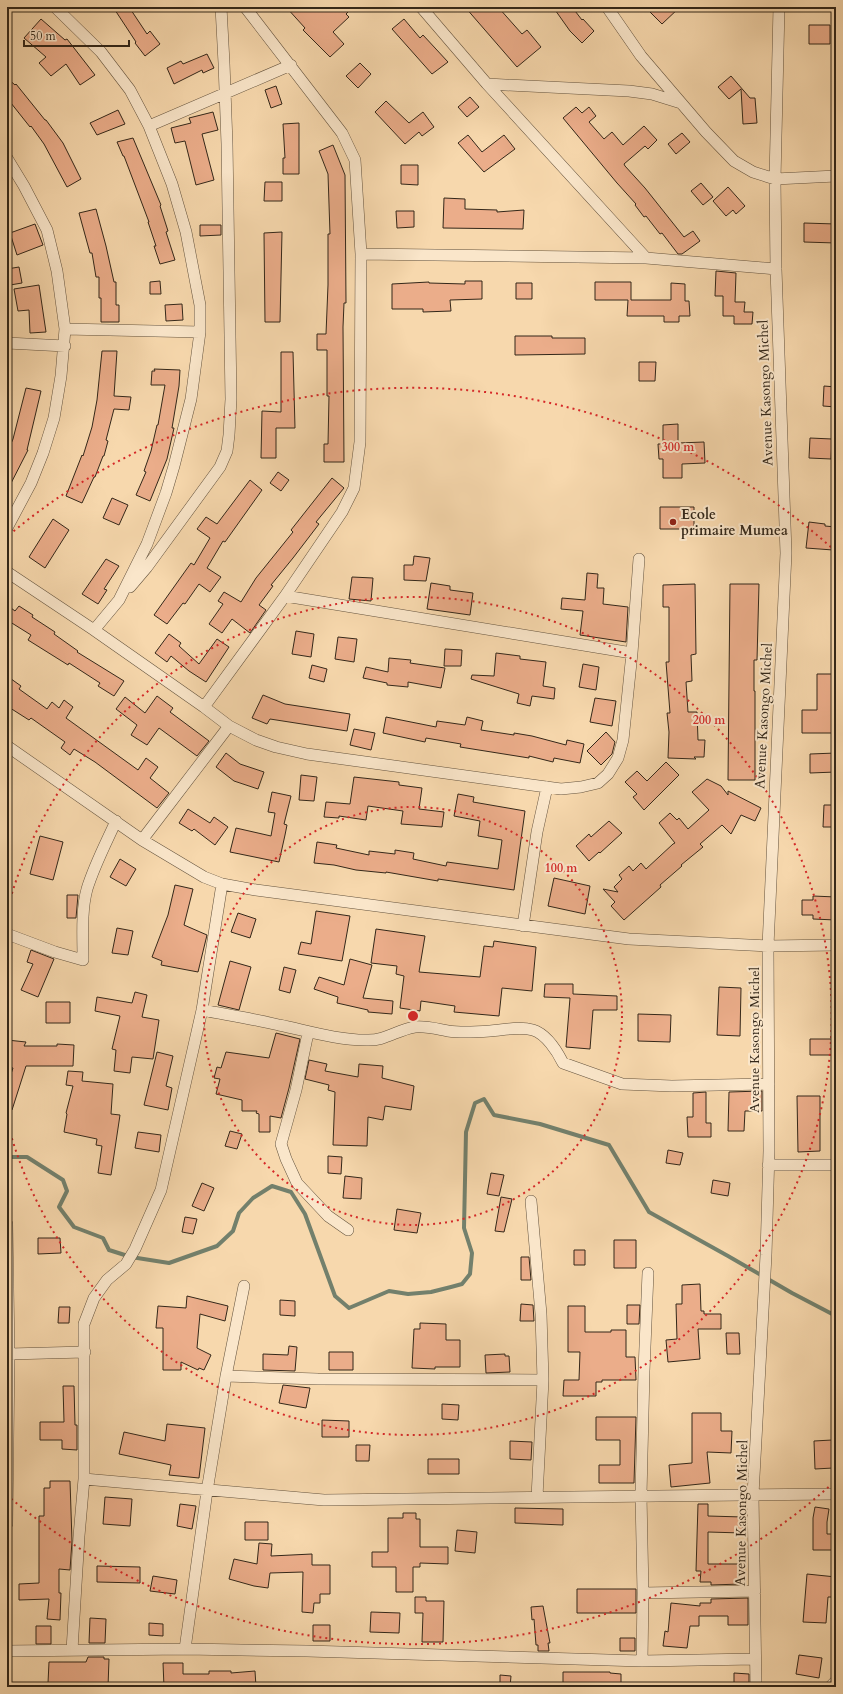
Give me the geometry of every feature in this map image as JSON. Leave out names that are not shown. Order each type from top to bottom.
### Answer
[{"type":"street","points":[[55,7],[101,52],[130,90],[149,126],[172,184],[186,232],[200,304],[200,332],[191,399],[174,466],[146,544],[119,600]]},
{"type":"street","points":[[94,630],[147,567],[220,467],[227,451],[230,400],[225,94],[220,7]]},
{"type":"street","points":[[204,707],[285,596],[342,512],[354,488],[360,442],[361,254],[355,160],[342,133],[245,7]]},
{"type":"street","points":[[421,7],[488,84],[646,258]]},
{"type":"street","points":[[607,7],[641,56],[706,132],[734,161],[753,172],[775,179],[836,176]]},
{"type":"street","name":"Avenue Kasongo Michel","points":[[756,1687],[753,1495],[764,1315],[769,1084],[768,946],[786,553],[776,269],[775,179],[779,7]]},
{"type":"street","points":[[149,126],[291,65]]},
{"type":"street","points":[[488,84],[629,91],[652,94],[681,103]]},
{"type":"street","points":[[7,158],[24,186],[46,230],[57,270],[65,329],[65,346],[54,418],[31,483],[7,528]]},
{"type":"street","points":[[361,254],[646,258],[776,269]]},
{"type":"street","points":[[65,329],[200,332]]},
{"type":"street","points":[[7,343],[65,346]]},
{"type":"street","points":[[7,572],[94,630],[229,726],[256,740],[276,747],[307,754],[561,790],[598,783],[608,774],[618,758],[623,740],[632,653],[638,559]]},
{"type":"street","points":[[285,596],[632,653]]},
{"type":"street","points":[[142,840],[229,726]]},
{"type":"street","points":[[7,746],[142,840],[204,877],[222,884],[256,890],[629,939],[768,946],[836,944]]},
{"type":"street","points":[[523,926],[537,832],[547,787]]},
{"type":"street","points":[[7,934],[55,952],[83,960],[83,927],[87,890],[116,821]]},
{"type":"street","points":[[72,1650],[84,1479],[84,1324],[94,1298],[107,1280],[126,1264],[135,1249],[161,1190],[202,1010],[222,884]]},
{"type":"street","points":[[202,1010],[281,1025],[308,1033],[366,1040],[385,1038],[400,1030],[416,1027],[433,1027],[449,1031],[475,1032],[522,1029],[534,1031],[547,1040],[557,1050],[564,1062],[622,1084],[672,1086],[769,1084]]},
{"type":"street","points":[[308,1033],[296,1090],[281,1144],[297,1183],[328,1216],[348,1230]]},
{"type":"street","points":[[768,1165],[836,1165]]},
{"type":"street","points":[[530,1201],[541,1314],[543,1380],[537,1497]]},
{"type":"street","points":[[7,1224],[9,1354],[7,1524]]},
{"type":"street","points":[[642,1661],[643,1593],[641,1495],[648,1273]]},
{"type":"street","points":[[185,1649],[207,1491],[226,1376],[244,1286]]},
{"type":"street","points":[[9,1354],[85,1352]]},
{"type":"street","points":[[226,1376],[326,1379],[543,1380]]},
{"type":"street","points":[[84,1479],[207,1491],[324,1500],[641,1495],[836,1494]]},
{"type":"street","points":[[643,1593],[755,1592]]},
{"type":"street","points":[[7,1650],[185,1649],[323,1651],[642,1661],[755,1659]]},
{"type":"street","points":[[830,1687],[836,1681]]},
{"type":"building","points":[[113,7],[129,7],[147,34],[150,31],[160,44],[145,56],[135,43],[136,42]]},
{"type":"building","points":[[286,7],[313,7],[318,12],[323,7],[353,7],[346,14],[349,17],[333,32],[344,44],[330,57],[303,30],[305,28]]},
{"type":"building","points":[[465,7],[498,7],[522,34],[527,30],[541,47],[517,67]]},
{"type":"building","points":[[553,7],[572,7],[582,20],[583,19],[594,31],[582,43],[570,31]]},
{"type":"building","points":[[645,7],[680,7],[662,24]]},
{"type":"building","points":[[41,19],[65,40],[67,39],[95,75],[80,85],[66,64],[51,76],[39,63],[46,57],[24,38]]},
{"type":"building","points":[[404,19],[420,38],[423,35],[448,62],[432,74],[392,29]]},
{"type":"building","points":[[809,25],[830,25],[830,44],[809,44]]},
{"type":"building","points":[[207,54],[214,68],[203,73],[202,70],[174,84],[167,68],[181,61],[183,64]]},
{"type":"building","points":[[360,63],[371,74],[358,88],[346,76]]},
{"type":"building","points":[[731,76],[750,98],[755,98],[757,123],[743,124],[741,89],[729,99],[718,87]]},
{"type":"building","points":[[7,78],[15,85],[16,84],[63,143],[81,179],[67,187],[44,144],[7,98]]},
{"type":"building","points":[[276,86],[282,104],[271,108],[265,90]]},
{"type":"building","points":[[470,97],[479,107],[467,117],[458,107]]},
{"type":"building","points":[[386,101],[409,123],[423,112],[434,127],[422,136],[419,132],[405,144],[375,112]]},
{"type":"building","points":[[576,107],[582,113],[589,107],[596,116],[589,122],[604,139],[612,132],[623,145],[644,126],[657,140],[648,149],[645,146],[624,164],[684,237],[693,231],[700,241],[682,254],[678,254],[662,233],[660,234],[646,216],[644,217],[635,205],[636,204],[563,118]]},
{"type":"building","points":[[118,110],[125,124],[97,135],[90,123]]},
{"type":"building","points":[[213,112],[218,130],[202,134],[214,180],[196,185],[185,141],[175,143],[171,128],[191,123],[189,118]]},
{"type":"building","points":[[299,123],[299,174],[283,174],[283,158],[285,158],[283,124]]},
{"type":"building","points":[[682,133],[690,142],[676,154],[668,144]]},
{"type":"building","points":[[468,135],[482,152],[504,135],[515,149],[484,172],[458,143]]},
{"type":"building","points":[[133,138],[161,205],[160,206],[168,231],[166,232],[175,260],[160,264],[154,246],[156,246],[149,222],[124,156],[117,142]]},
{"type":"building","points":[[333,145],[345,175],[346,303],[344,303],[343,327],[344,462],[324,462],[324,444],[328,444],[329,396],[327,396],[327,350],[317,350],[317,334],[326,334],[328,234],[330,234],[328,174],[319,151]]},
{"type":"building","points":[[401,165],[418,165],[418,185],[401,184]]},
{"type":"building","points":[[265,182],[282,182],[282,201],[264,201]]},
{"type":"building","points":[[701,183],[713,197],[703,205],[691,191]]},
{"type":"building","points":[[728,187],[745,206],[736,214],[733,210],[726,216],[713,201]]},
{"type":"building","points":[[444,198],[465,199],[465,209],[497,210],[497,212],[524,210],[523,229],[443,228]]},
{"type":"building","points":[[96,209],[114,282],[116,282],[116,305],[119,305],[119,322],[101,322],[99,277],[96,277],[92,253],[90,253],[79,213]]},
{"type":"building","points":[[396,211],[414,211],[414,227],[397,228]]},
{"type":"building","points":[[804,223],[836,224],[836,243],[804,242]]},
{"type":"building","points":[[35,224],[43,245],[17,255],[10,233]]},
{"type":"building","points":[[200,225],[221,225],[221,235],[200,236]]},
{"type":"building","points":[[282,232],[280,322],[265,322],[264,233]]},
{"type":"building","points":[[19,267],[22,283],[10,285],[7,269]]},
{"type":"building","points":[[716,271],[736,273],[735,302],[745,302],[744,312],[753,312],[752,324],[734,324],[734,316],[723,316],[723,296],[715,296]]},
{"type":"building","points":[[160,281],[161,294],[150,294],[150,282]]},
{"type":"building","points":[[465,281],[482,281],[482,299],[450,300],[451,311],[423,312],[423,309],[392,309],[392,284],[429,282],[465,284]]},
{"type":"building","points":[[595,282],[631,282],[631,300],[671,300],[671,283],[685,284],[685,301],[689,301],[690,316],[679,316],[679,322],[664,322],[664,316],[627,316],[628,300],[595,300]]},
{"type":"building","points":[[516,283],[532,283],[532,299],[516,299]]},
{"type":"building","points":[[39,285],[46,332],[30,333],[29,310],[18,311],[14,289]]},
{"type":"building","points":[[182,304],[183,320],[166,321],[165,305]]},
{"type":"building","points":[[515,336],[585,338],[585,354],[515,355]]},
{"type":"building","points":[[102,351],[117,351],[114,396],[131,397],[129,410],[114,409],[106,440],[108,441],[104,456],[82,503],[66,496],[82,455],[83,456],[92,427],[97,400]]},
{"type":"building","points":[[281,352],[293,352],[295,428],[276,428],[276,458],[261,458],[262,411],[281,412]]},
{"type":"building","points":[[639,362],[656,362],[655,381],[639,381]]},
{"type":"building","points":[[154,369],[180,370],[172,428],[174,428],[167,459],[150,501],[136,495],[146,472],[144,471],[158,425],[165,385],[151,385],[152,371],[155,371]]},
{"type":"building","points":[[824,386],[836,387],[836,407],[823,406]]},
{"type":"building","points":[[26,388],[41,391],[28,450],[7,491],[7,453],[13,439]]},
{"type":"building","points":[[678,424],[678,443],[704,442],[705,463],[682,464],[682,478],[663,478],[663,459],[659,459],[658,444],[663,444],[663,425]]},
{"type":"building","points":[[810,438],[832,439],[831,459],[809,458]]},
{"type":"building","points":[[278,472],[289,480],[281,491],[270,483]]},
{"type":"building","points":[[332,478],[344,488],[316,522],[319,524],[271,585],[273,586],[259,605],[266,610],[250,633],[232,619],[222,633],[209,624],[223,604],[218,601],[224,592],[241,602],[256,578],[293,532],[291,530]]},
{"type":"building","points":[[250,480],[262,490],[225,542],[223,541],[207,568],[221,577],[210,592],[199,584],[185,604],[183,603],[167,624],[154,615],[191,563],[194,565],[210,538],[197,529],[206,517],[217,524]]},
{"type":"building","points":[[112,498],[128,505],[119,525],[103,518]]},
{"type":"building","points":[[660,507],[694,507],[694,529],[660,529]]},
{"type":"building","points":[[53,519],[69,530],[45,568],[29,557]]},
{"type":"building","points":[[809,522],[836,527],[833,550],[806,548]]},
{"type":"building","points":[[414,556],[430,558],[426,581],[404,580],[404,565],[413,565]]},
{"type":"building","points":[[106,559],[119,566],[104,589],[107,590],[98,604],[82,594]]},
{"type":"building","points":[[587,573],[598,574],[597,588],[604,588],[603,604],[628,607],[626,642],[580,635],[583,611],[561,609],[562,598],[585,600]]},
{"type":"building","points":[[352,577],[373,578],[371,601],[349,599]]},
{"type":"building","points":[[431,583],[450,586],[450,590],[473,593],[470,615],[427,609]]},
{"type":"building","points":[[695,584],[696,654],[691,655],[692,681],[686,682],[688,712],[697,712],[698,740],[705,740],[704,757],[694,757],[696,759],[668,758],[669,732],[667,713],[670,713],[666,662],[669,662],[669,607],[663,607],[663,585]]},
{"type":"building","points":[[730,584],[759,584],[757,660],[754,660],[755,780],[728,780]]},
{"type":"building","points":[[7,605],[15,611],[19,606],[33,615],[32,617],[55,632],[54,634],[78,651],[77,652],[124,681],[114,696],[98,686],[100,683],[69,663],[68,665],[28,640],[31,635],[7,620]]},
{"type":"building","points":[[296,631],[314,634],[311,657],[292,654]]},
{"type":"building","points":[[169,634],[181,643],[179,646],[199,664],[217,639],[229,647],[206,682],[189,671],[171,656],[167,662],[155,653]]},
{"type":"building","points":[[338,637],[357,639],[354,662],[335,659]]},
{"type":"building","points":[[445,649],[462,650],[461,666],[444,666]]},
{"type":"building","points":[[496,653],[520,656],[520,659],[546,662],[543,686],[555,688],[554,699],[532,696],[530,706],[517,703],[519,694],[471,679],[472,675],[494,676]]},
{"type":"building","points":[[389,658],[411,660],[410,663],[445,668],[441,688],[408,682],[408,687],[387,685],[387,683],[363,678],[366,667],[388,672]]},
{"type":"building","points":[[583,664],[599,667],[596,690],[579,687]]},
{"type":"building","points":[[312,665],[327,669],[324,682],[309,678]]},
{"type":"building","points":[[817,674],[836,674],[836,733],[802,733],[802,710],[817,710]]},
{"type":"building","points":[[7,676],[21,686],[19,689],[47,709],[52,702],[59,708],[64,700],[73,707],[66,718],[138,770],[146,758],[158,767],[150,778],[169,793],[157,808],[95,762],[74,749],[70,755],[61,748],[65,742],[31,718],[29,720],[7,706]]},
{"type":"building","points":[[263,695],[285,704],[350,714],[347,731],[270,719],[267,724],[252,718]]},
{"type":"building","points":[[157,696],[173,708],[170,712],[209,741],[197,756],[159,728],[147,745],[131,735],[137,725],[116,709],[125,697],[145,713]]},
{"type":"building","points":[[595,698],[616,701],[612,726],[590,722]]},
{"type":"building","points":[[386,717],[436,727],[437,721],[465,725],[467,717],[483,721],[481,730],[532,736],[566,745],[567,740],[584,744],[580,763],[554,758],[553,762],[529,756],[529,758],[460,747],[461,744],[426,738],[425,742],[383,733]]},
{"type":"building","points":[[354,729],[375,733],[371,750],[350,745]]},
{"type":"building","points":[[606,732],[615,742],[612,754],[601,765],[587,751]]},
{"type":"building","points":[[226,753],[240,764],[264,772],[258,789],[234,781],[216,767]]},
{"type":"building","points":[[836,753],[836,772],[810,773],[810,754]]},
{"type":"building","points":[[666,762],[679,775],[644,810],[633,797],[637,794],[625,782],[637,771],[647,781]]},
{"type":"building","points":[[301,775],[317,777],[314,801],[299,800]]},
{"type":"building","points":[[354,777],[399,782],[399,785],[422,788],[419,809],[444,812],[442,827],[401,824],[403,811],[368,806],[366,820],[339,816],[339,818],[324,817],[326,802],[350,804]]},
{"type":"building","points":[[707,779],[721,786],[728,795],[728,791],[761,808],[755,821],[741,815],[731,834],[722,825],[700,844],[703,847],[681,865],[682,866],[660,885],[661,887],[624,920],[611,906],[615,902],[603,889],[618,892],[614,887],[622,879],[619,875],[629,866],[633,871],[641,863],[646,869],[675,843],[659,823],[670,813],[677,820],[679,818],[688,829],[709,810],[692,792]]},
{"type":"building","points":[[272,792],[291,796],[284,824],[287,825],[279,862],[230,852],[236,828],[271,836],[275,813],[268,812]]},
{"type":"building","points":[[458,794],[474,797],[473,802],[525,811],[514,890],[438,879],[438,881],[386,872],[356,870],[334,865],[314,863],[317,842],[337,845],[336,848],[369,855],[369,851],[395,854],[395,850],[414,853],[413,859],[446,866],[447,862],[498,869],[502,840],[478,836],[480,821],[454,816]]},
{"type":"building","points":[[824,805],[836,805],[836,827],[823,827]]},
{"type":"building","points":[[188,809],[210,823],[214,817],[228,827],[215,845],[194,829],[192,831],[179,823]]},
{"type":"building","points":[[609,821],[622,833],[589,861],[576,846],[589,834],[591,837]]},
{"type":"building","points":[[40,836],[63,842],[53,880],[30,874]]},
{"type":"building","points":[[120,859],[136,869],[126,886],[110,877]]},
{"type":"building","points":[[554,878],[590,886],[585,914],[548,906]]},
{"type":"building","points":[[175,885],[193,889],[184,925],[207,935],[198,972],[161,965],[162,961],[152,957],[168,915]]},
{"type":"building","points":[[67,895],[78,895],[76,918],[67,918]]},
{"type":"building","points":[[813,896],[836,897],[836,920],[813,919],[813,915],[802,915],[802,900],[813,900]]},
{"type":"building","points":[[316,911],[350,916],[342,961],[298,954],[301,942],[311,944]]},
{"type":"building","points":[[238,913],[256,919],[250,938],[231,932]]},
{"type":"building","points":[[117,928],[133,931],[128,955],[112,953]]},
{"type":"building","points":[[376,929],[425,936],[419,972],[480,977],[484,946],[493,947],[494,941],[536,947],[532,991],[502,988],[499,1016],[454,1012],[455,1006],[421,1001],[420,1011],[400,1008],[404,976],[396,974],[397,966],[371,963]]},
{"type":"building","points":[[31,950],[54,959],[38,997],[21,990],[33,964],[27,962]]},
{"type":"building","points":[[350,959],[372,965],[363,998],[393,1001],[392,1014],[368,1012],[368,1010],[337,1003],[338,997],[314,989],[319,977],[344,985]]},
{"type":"building","points":[[230,961],[251,967],[239,1010],[218,1005]]},
{"type":"building","points":[[284,967],[296,970],[290,993],[279,990]]},
{"type":"building","points":[[545,984],[573,984],[573,994],[617,996],[617,1010],[593,1010],[590,1049],[566,1047],[570,998],[544,997]]},
{"type":"building","points":[[719,987],[741,988],[740,1036],[717,1035]]},
{"type":"building","points":[[135,992],[147,995],[142,1017],[159,1020],[153,1059],[132,1057],[130,1073],[114,1071],[116,1050],[112,1049],[120,1016],[95,1011],[97,997],[132,1003]]},
{"type":"building","points":[[46,1002],[70,1002],[70,1023],[46,1023]]},
{"type":"building","points":[[638,1014],[671,1015],[670,1042],[638,1041]]},
{"type":"building","points":[[276,1033],[300,1039],[281,1118],[270,1116],[270,1132],[259,1132],[259,1114],[256,1113],[257,1111],[242,1111],[242,1100],[216,1094],[220,1079],[214,1078],[217,1067],[221,1068],[226,1052],[269,1058]]},
{"type":"building","points":[[810,1039],[836,1039],[836,1055],[810,1055]]},
{"type":"building","points":[[7,1040],[26,1042],[24,1046],[57,1046],[57,1044],[74,1045],[73,1066],[26,1066],[12,1110],[7,1109],[10,1077],[13,1068],[7,1067]]},
{"type":"building","points":[[157,1052],[173,1056],[166,1086],[172,1088],[168,1110],[144,1105]]},
{"type":"building","points":[[309,1060],[327,1064],[325,1071],[358,1077],[359,1064],[383,1066],[382,1078],[414,1086],[411,1110],[385,1106],[383,1120],[368,1117],[367,1146],[333,1145],[335,1092],[328,1090],[329,1085],[305,1079]]},
{"type":"building","points":[[68,1071],[83,1072],[82,1081],[113,1084],[111,1114],[120,1115],[111,1175],[98,1173],[102,1146],[96,1145],[97,1139],[64,1132],[66,1113],[73,1086],[66,1085]]},
{"type":"building","points":[[762,1091],[762,1111],[745,1111],[744,1131],[728,1131],[729,1092]]},
{"type":"building","points":[[706,1092],[706,1123],[711,1123],[711,1137],[688,1137],[687,1117],[693,1117],[693,1093]]},
{"type":"building","points":[[797,1096],[820,1096],[820,1151],[798,1152]]},
{"type":"building","points":[[230,1131],[242,1134],[237,1149],[225,1146]]},
{"type":"building","points":[[138,1132],[161,1135],[159,1152],[135,1148]]},
{"type":"building","points":[[668,1150],[683,1153],[680,1165],[666,1163]]},
{"type":"building","points":[[328,1156],[342,1157],[341,1174],[328,1173]]},
{"type":"building","points":[[491,1173],[504,1175],[499,1196],[487,1194]]},
{"type":"building","points":[[345,1176],[362,1178],[361,1199],[343,1198]]},
{"type":"building","points":[[713,1180],[730,1183],[728,1196],[711,1193]]},
{"type":"building","points":[[202,1183],[214,1188],[204,1211],[192,1206]]},
{"type":"building","points":[[501,1197],[512,1199],[504,1232],[495,1231]]},
{"type":"building","points":[[397,1209],[421,1213],[417,1233],[394,1230]]},
{"type":"building","points":[[185,1217],[197,1219],[193,1234],[182,1232]]},
{"type":"building","points":[[38,1238],[60,1238],[61,1253],[38,1254]]},
{"type":"building","points":[[614,1240],[636,1240],[636,1268],[614,1268]]},
{"type":"building","points":[[574,1250],[585,1250],[585,1265],[574,1265]]},
{"type":"building","points":[[521,1257],[529,1257],[531,1280],[521,1280]]},
{"type":"building","points":[[700,1284],[701,1311],[704,1311],[704,1314],[721,1314],[721,1329],[698,1329],[700,1359],[668,1362],[666,1340],[677,1339],[676,1304],[682,1304],[682,1285]]},
{"type":"building","points":[[187,1296],[228,1306],[225,1321],[200,1314],[197,1348],[211,1355],[204,1370],[199,1368],[198,1370],[181,1362],[181,1370],[163,1370],[163,1328],[156,1328],[158,1306],[186,1308]]},
{"type":"building","points":[[280,1300],[295,1301],[295,1316],[280,1315]]},
{"type":"building","points":[[521,1304],[533,1305],[534,1321],[520,1321]]},
{"type":"building","points":[[627,1305],[640,1305],[639,1324],[627,1324]]},
{"type":"building","points":[[568,1306],[585,1306],[585,1332],[611,1332],[611,1330],[626,1330],[626,1357],[635,1357],[636,1380],[602,1380],[602,1382],[596,1382],[596,1396],[563,1396],[564,1380],[579,1380],[580,1352],[568,1352]]},
{"type":"building","points":[[59,1307],[70,1307],[69,1323],[58,1323]]},
{"type":"building","points":[[420,1323],[446,1324],[446,1340],[460,1340],[460,1367],[435,1367],[435,1369],[412,1368],[414,1329],[420,1329]]},
{"type":"building","points":[[726,1333],[739,1333],[740,1354],[727,1354]]},
{"type":"building","points":[[289,1346],[297,1347],[295,1371],[263,1370],[263,1354],[288,1355]]},
{"type":"building","points":[[329,1352],[353,1352],[353,1370],[329,1370]]},
{"type":"building","points":[[505,1354],[505,1356],[509,1356],[510,1372],[486,1373],[485,1355]]},
{"type":"building","points":[[283,1385],[310,1388],[306,1408],[279,1403]]},
{"type":"building","points":[[63,1386],[74,1386],[77,1450],[62,1449],[62,1440],[40,1440],[40,1422],[64,1422]]},
{"type":"building","points":[[442,1404],[459,1405],[458,1420],[442,1419]]},
{"type":"building","points":[[692,1413],[721,1413],[721,1431],[732,1431],[731,1453],[707,1452],[710,1483],[671,1487],[669,1465],[692,1463]]},
{"type":"building","points":[[596,1417],[636,1417],[634,1483],[599,1483],[599,1465],[620,1465],[620,1440],[596,1440]]},
{"type":"building","points":[[322,1420],[349,1421],[349,1437],[322,1437]]},
{"type":"building","points":[[167,1424],[205,1428],[199,1478],[169,1475],[171,1465],[119,1454],[124,1432],[165,1441]]},
{"type":"building","points":[[832,1440],[833,1468],[815,1469],[814,1441]]},
{"type":"building","points":[[510,1441],[532,1442],[531,1460],[510,1459]]},
{"type":"building","points":[[356,1445],[370,1445],[369,1461],[356,1461]]},
{"type":"building","points":[[428,1459],[459,1459],[459,1474],[428,1474]]},
{"type":"building","points":[[50,1481],[70,1481],[72,1541],[70,1570],[59,1569],[59,1593],[61,1593],[60,1620],[47,1619],[49,1599],[19,1600],[19,1584],[39,1583],[39,1516],[44,1516],[44,1488],[50,1488]]},
{"type":"building","points":[[105,1497],[132,1499],[130,1526],[103,1524]]},
{"type":"building","points":[[180,1504],[196,1506],[192,1529],[177,1526]]},
{"type":"building","points":[[698,1504],[708,1504],[708,1516],[743,1517],[742,1533],[708,1532],[708,1564],[741,1564],[741,1584],[711,1585],[711,1582],[700,1582],[701,1571],[696,1571]]},
{"type":"building","points":[[815,1507],[829,1509],[827,1534],[836,1534],[836,1550],[813,1550],[813,1518]]},
{"type":"building","points":[[515,1508],[563,1509],[563,1525],[515,1523]]},
{"type":"building","points":[[403,1513],[416,1513],[416,1519],[420,1519],[420,1547],[448,1547],[448,1564],[420,1563],[420,1567],[413,1567],[413,1592],[396,1592],[396,1567],[372,1567],[372,1552],[388,1552],[388,1518],[403,1518]]},
{"type":"building","points":[[245,1522],[268,1522],[268,1540],[245,1540]]},
{"type":"building","points":[[457,1530],[477,1532],[475,1553],[455,1551]]},
{"type":"building","points":[[259,1543],[272,1544],[271,1556],[312,1554],[312,1565],[330,1565],[330,1594],[320,1594],[320,1603],[314,1603],[313,1613],[302,1612],[303,1572],[270,1573],[268,1588],[229,1579],[234,1559],[257,1564]]},
{"type":"building","points":[[97,1566],[140,1567],[140,1583],[97,1582]]},
{"type":"building","points":[[807,1574],[836,1577],[835,1597],[828,1597],[826,1623],[803,1622]]},
{"type":"building","points":[[153,1576],[177,1580],[175,1594],[150,1591]]},
{"type":"building","points":[[577,1589],[636,1589],[636,1613],[577,1613]]},
{"type":"building","points":[[415,1597],[426,1597],[426,1601],[444,1601],[443,1642],[422,1642],[423,1613],[415,1613]]},
{"type":"building","points":[[748,1598],[748,1625],[728,1625],[728,1616],[699,1616],[699,1626],[690,1626],[687,1648],[663,1646],[665,1631],[668,1632],[671,1603],[700,1606],[700,1603],[711,1603],[711,1599]]},
{"type":"building","points":[[543,1606],[550,1643],[548,1643],[549,1651],[538,1651],[538,1645],[536,1645],[534,1619],[532,1620],[531,1607]]},
{"type":"building","points":[[371,1612],[400,1613],[399,1633],[370,1632]]},
{"type":"building","points":[[90,1618],[106,1619],[105,1643],[89,1643]]},
{"type":"building","points":[[149,1623],[163,1624],[163,1636],[149,1635]]},
{"type":"building","points":[[313,1625],[330,1625],[330,1641],[313,1641]]},
{"type":"building","points":[[36,1626],[51,1626],[51,1644],[36,1644]]},
{"type":"building","points":[[620,1638],[635,1638],[635,1651],[620,1651]]},
{"type":"building","points":[[799,1655],[822,1658],[819,1678],[796,1674]]},
{"type":"building","points":[[88,1657],[104,1657],[104,1659],[109,1659],[108,1687],[64,1687],[64,1684],[48,1683],[49,1662],[86,1662]]},
{"type":"building","points":[[163,1663],[183,1663],[183,1674],[209,1674],[209,1671],[231,1671],[231,1673],[255,1671],[256,1687],[164,1687]]},
{"type":"building","points":[[563,1672],[610,1672],[621,1674],[621,1687],[563,1687]]},
{"type":"building","points":[[734,1673],[749,1674],[749,1687],[734,1687]]},
{"type":"building","points":[[500,1675],[511,1676],[510,1687],[500,1687]]},
{"type":"waterway","points":[[7,1157],[27,1157],[63,1180],[67,1191],[59,1207],[74,1227],[103,1238],[109,1250],[131,1257],[169,1263],[217,1246],[233,1231],[239,1213],[253,1198],[272,1186],[291,1192],[305,1214],[335,1296],[349,1308],[389,1291],[408,1294],[431,1292],[462,1284],[470,1274],[472,1253],[464,1228],[466,1132],[475,1103],[484,1099],[494,1115],[540,1124],[609,1145],[649,1212],[792,1293],[836,1316]]},
{"type":"place","name":"Ecole primaire Mumea","points":[[673,522]]}]
